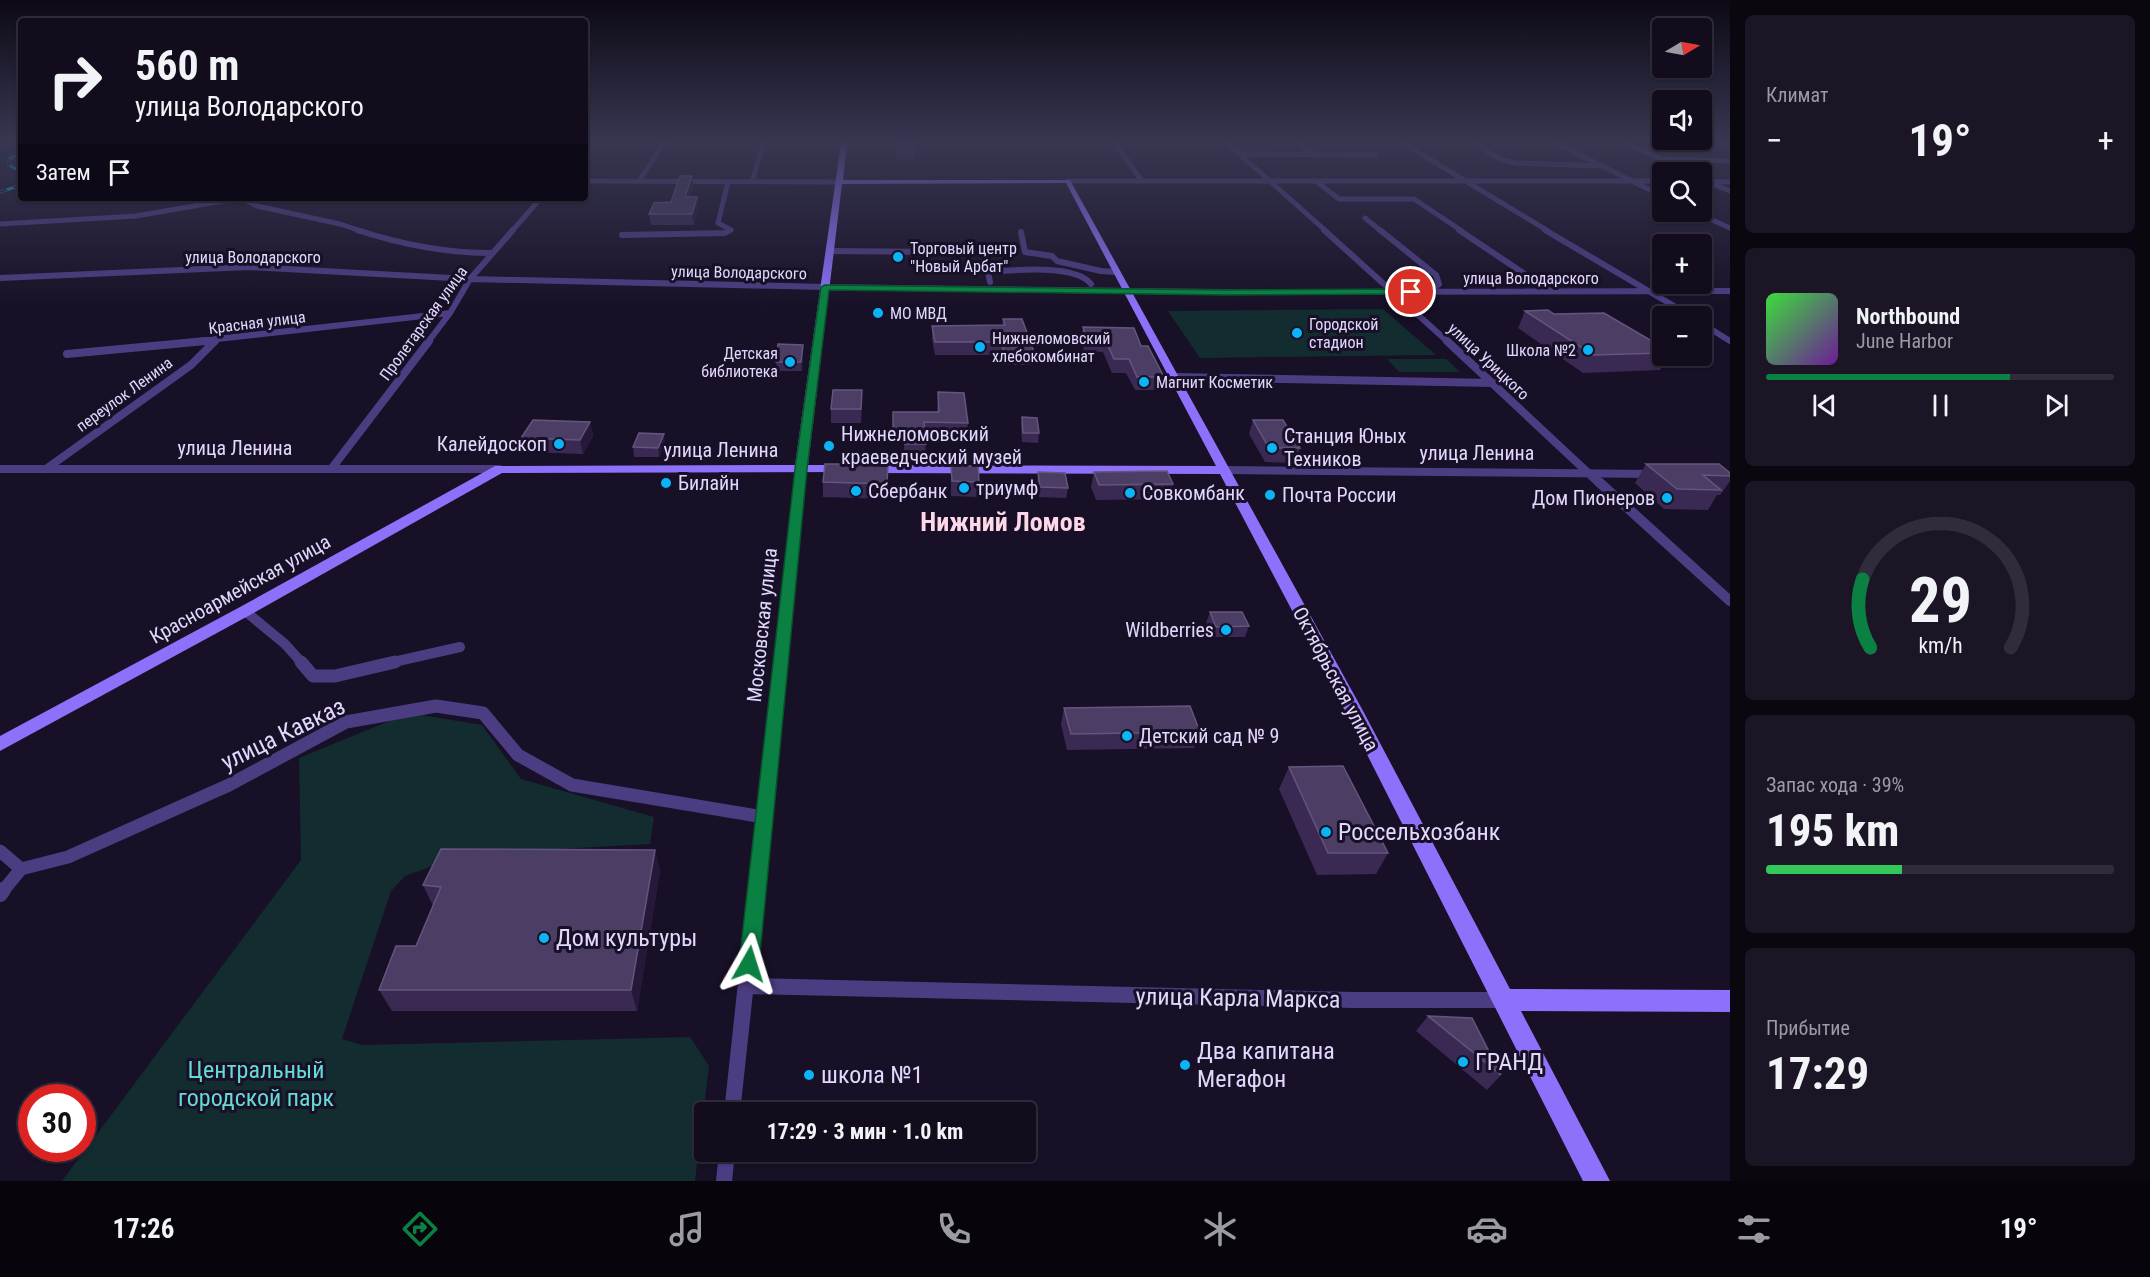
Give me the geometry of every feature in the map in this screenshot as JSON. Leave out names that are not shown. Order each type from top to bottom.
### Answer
[{"type":"main road","name":"Московская улица","points":[[801,469],[837,198]]},
{"type":"main road","name":"Октябрьская улица","points":[[1077,198],[1353,709],[1597,1181]]},
{"type":"main road","name":"улица Ленина","points":[[499,469],[1224,470]]},
{"type":"main road","name":"Красноармейская улица","points":[[0,744],[499,469]]},
{"type":"main road","name":"улица Карла Маркса","points":[[1503,1000],[1730,1001]]},
{"type":"street","points":[[622,235],[725,233],[731,230],[718,223],[724,198]]},
{"type":"street","name":"улица Урицкого","points":[[1290,198],[1730,601]]},
{"type":"street","points":[[1338,198],[1414,199],[1550,291]]},
{"type":"street","points":[[1492,198],[1674,306]]},
{"type":"street","points":[[0,224],[136,216],[237,201]]},
{"type":"street","points":[[246,201],[257,206],[340,224],[393,242],[471,253],[491,253]]},
{"type":"street","name":"Пролетарская улица","points":[[332,468],[450,313],[470,279],[538,201]]},
{"type":"street","points":[[1365,218],[1436,275],[1439,284],[1427,292]]},
{"type":"street","points":[[1712,220],[1730,228]]},
{"type":"street","points":[[1021,232],[1025,252],[1052,256],[1057,261],[1101,271],[1117,272]]},
{"type":"street","points":[[830,251],[941,252]]},
{"type":"street","name":"улица Володарского","points":[[0,278],[248,267],[470,279],[1394,292],[1730,291]]},
{"type":"street","points":[[990,282],[988,272],[998,271],[1079,274],[1086,277],[1091,284]]},
{"type":"street","points":[[826,284],[990,282],[1091,284],[1126,288]]},
{"type":"street","name":"Красная улица","points":[[68,354],[216,340],[450,313]]},
{"type":"street","points":[[1712,330],[1730,341]]},
{"type":"street","name":"переулок Ленина","points":[[46,469],[191,365],[216,340]]},
{"type":"street","points":[[1174,377],[1493,383]]},
{"type":"street","name":"улица Ленина","points":[[0,469],[499,469]]},
{"type":"street","name":"Московская улица","points":[[733,1102],[801,469]]},
{"type":"street","name":"улица Ленина","points":[[1224,470],[1660,474]]},
{"type":"street","points":[[245,611],[285,644],[313,676],[335,676],[460,647]]},
{"type":"street","name":"улица Кавказ","points":[[21,869],[68,857],[229,785],[346,723],[436,706],[483,713],[518,755],[572,785],[764,817]]},
{"type":"street","points":[[0,851],[21,869],[0,894]]},
{"type":"street","name":"улица Карла Маркса","points":[[747,986],[1353,1000],[1503,1000]]},
{"type":"street","points":[[724,1181],[726,1162]]},
{"type":"green space","name":"Городской стадион","points":[[1383,309],[1436,355],[1200,358],[1168,311]]},
{"type":"green space","points":[[1387,359],[1446,359],[1460,372],[1399,372]]},
{"type":"green space","name":"Центральный городской парк","points":[[409,713],[482,725],[521,779],[654,817],[650,844],[465,854],[405,876],[391,891],[342,1039],[362,1045],[690,1037],[709,1066],[705,1102],[694,1102],[694,1162],[697,1162],[695,1181],[62,1181],[76,1162],[96,1162],[96,1135],[301,860],[299,758]]},
{"type":"building","points":[[672,198],[697,198],[692,214],[649,214],[654,203],[671,202]]},
{"type":"building","points":[[1548,310],[1554,314],[1604,313],[1652,341],[1652,353],[1593,355],[1525,311]]},
{"type":"building","points":[[1003,319],[1022,319],[1034,352],[1004,352],[1001,342],[935,342],[932,326],[1005,325]]},
{"type":"building","points":[[1083,327],[1134,328],[1141,346],[1148,346],[1164,377],[1137,377],[1129,359],[1114,359],[1105,339],[1086,338]]},
{"type":"building","points":[[778,344],[803,345],[801,362],[776,362]]},
{"type":"building","points":[[833,390],[862,390],[861,409],[831,409]]},
{"type":"building","points":[[938,392],[964,393],[968,423],[924,422],[926,444],[905,444],[904,429],[893,429],[893,412],[939,412]]},
{"type":"building","points":[[1022,417],[1037,418],[1039,433],[1023,433]]},
{"type":"building","points":[[533,420],[590,422],[580,440],[521,438]]},
{"type":"building","points":[[1253,420],[1283,420],[1300,448],[1269,448]]},
{"type":"building","points":[[639,433],[664,434],[658,448],[633,447]]},
{"type":"building","points":[[825,464],[888,464],[887,484],[823,482]]},
{"type":"building","points":[[1646,464],[1719,464],[1730,473],[1730,476],[1703,475],[1721,490],[1677,489]]},
{"type":"building","points":[[951,466],[978,466],[979,482],[952,481]]},
{"type":"building","points":[[1167,471],[1173,484],[1099,485],[1094,472]]},
{"type":"building","points":[[1038,472],[1065,473],[1068,488],[1040,487]]},
{"type":"building","points":[[1210,612],[1242,612],[1249,626],[1216,627]]},
{"type":"building","points":[[1190,706],[1200,732],[1071,734],[1064,708]]},
{"type":"building","points":[[1343,766],[1388,853],[1328,853],[1289,767]]},
{"type":"building","name":"Дом культуры","points":[[441,849],[655,850],[631,990],[379,990],[396,946],[416,946],[441,887],[423,885]]},
{"type":"building","points":[[1428,1016],[1472,1018],[1501,1075]]},
{"type":"place","name":"Торговый центр \"Новый Арбат\"","points":[[898,257]]},
{"type":"place","name":"МО МВД","points":[[878,313]]},
{"type":"place","name":"Городской стадион","points":[[1297,333]]},
{"type":"place","name":"Нижнеломовский хлебокомбинат","points":[[980,347]]},
{"type":"place","name":"Школа №2","points":[[1588,350]]},
{"type":"place","name":"Детская библиотека","points":[[790,362]]},
{"type":"place","name":"Магнит Косметик","points":[[1144,382]]},
{"type":"place","name":"Калейдоскоп","points":[[559,444]]},
{"type":"place","name":"Нижнеломовский краеведческий музей","points":[[829,446]]},
{"type":"place","name":"Станция Юных Техников","points":[[1272,448]]},
{"type":"place","name":"Билайн","points":[[666,483]]},
{"type":"place","name":"триумф","points":[[964,488]]},
{"type":"place","name":"Сбербанк","points":[[856,491]]},
{"type":"place","name":"Совкомбанк","points":[[1130,493]]},
{"type":"place","name":"Почта России","points":[[1270,495]]},
{"type":"place","name":"Дом Пионеров","points":[[1667,498]]},
{"type":"place","name":"Wildberries","points":[[1226,630]]},
{"type":"place","name":"Детский сад № 9","points":[[1127,736]]},
{"type":"place","name":"Россельхозбанк","points":[[1326,832]]},
{"type":"place","name":"Дом культуры","points":[[544,938]]},
{"type":"place","name":"ГРАНД","points":[[1463,1062]]},
{"type":"place","name":"Два капитана Мегафон","points":[[1185,1065]]},
{"type":"place","name":"школа №1","points":[[809,1075]]},
{"type":"district","name":"Нижний Ломов","points":[[1003,522]]},
{"type":"route","points":[[749,964],[801,469],[825,287],[1411,292]]}]
